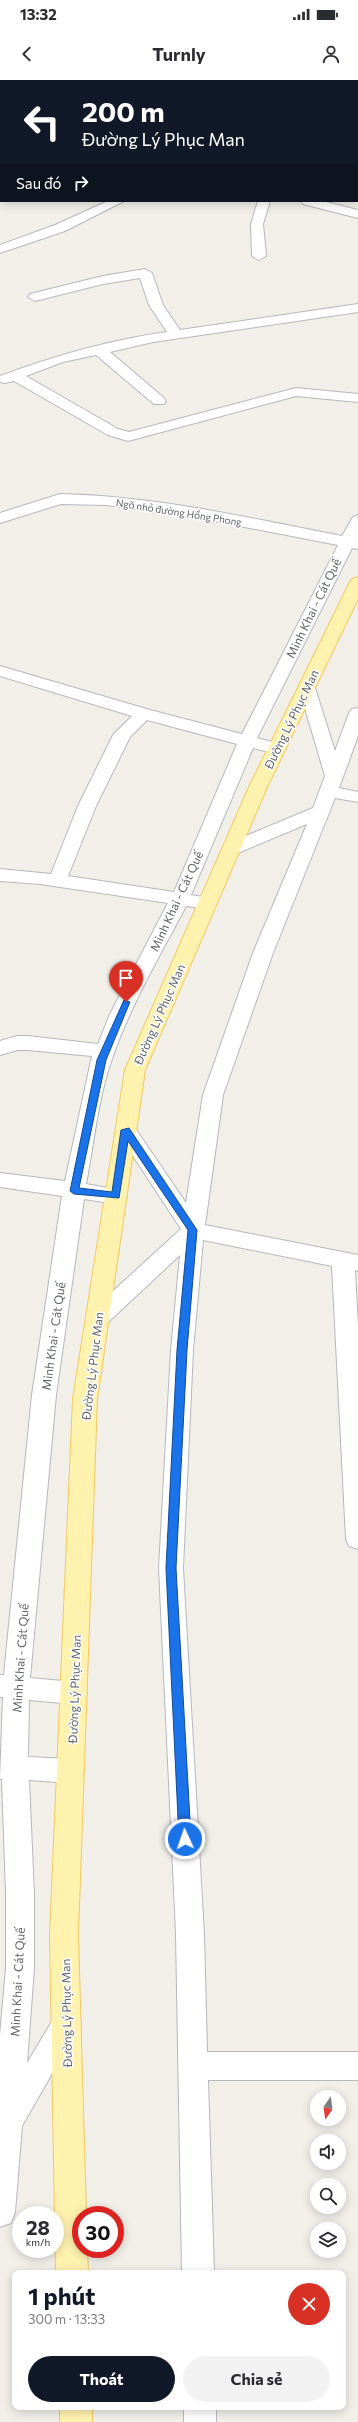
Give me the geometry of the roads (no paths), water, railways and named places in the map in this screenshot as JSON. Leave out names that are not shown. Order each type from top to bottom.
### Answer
[{"type":"main road","name":"Đường Lý Phục Man","points":[[72,2270],[64,1935],[85,1399],[135,1070],[277,749],[358,582]]},
{"type":"main road","points":[[76,2410],[76,2422]]},
{"type":"street","points":[[0,249],[60,228],[116,202]]},
{"type":"street","points":[[259,256],[257,224],[264,202]]},
{"type":"street","points":[[311,202],[358,214]]},
{"type":"street","points":[[35,297],[104,280],[145,273],[156,305],[176,335]]},
{"type":"street","points":[[0,381],[59,359],[98,349],[176,335],[358,308]]},
{"type":"street","points":[[98,349],[159,401]]},
{"type":"street","points":[[14,375],[113,432],[128,437],[296,392],[358,398]]},
{"type":"street","name":"Ngõ nhỏ đường Hồng Phong","points":[[0,518],[60,499],[106,500],[182,510],[352,543]]},
{"type":"street","name":"Minh Khai - Cát Quế","points":[[0,2212],[20,1968],[20,1894],[7,1767],[8,1687],[44,1396],[74,1191],[91,1104],[105,1050],[120,1014],[180,899],[247,741],[352,543],[358,520]]},
{"type":"street","points":[[0,671],[144,714],[277,749]]},
{"type":"street","points":[[307,688],[331,784]]},
{"type":"street","points":[[198,2270],[190,1934],[171,1568],[182,1350],[193,1230],[213,1094],[263,953],[321,811],[358,713]]},
{"type":"street","points":[[57,881],[87,806],[122,735],[144,714]]},
{"type":"street","points":[[331,784],[358,797]]},
{"type":"street","points":[[232,849],[321,811]]},
{"type":"street","points":[[0,875],[57,881],[208,903]]},
{"type":"street","points":[[0,1048],[17,1043],[28,1043],[105,1050]]},
{"type":"street","points":[[126,1130],[193,1230],[350,1261],[358,1540]]},
{"type":"street","points":[[0,1180],[116,1196]]},
{"type":"street","points":[[97,1319],[193,1230]]},
{"type":"street","points":[[8,1687],[74,1693]]},
{"type":"street","points":[[7,1767],[71,1771]]},
{"type":"street","points":[[6,2125],[67,2023]]},
{"type":"street","points":[[193,2066],[358,2066]]},
{"type":"street","points":[[200,2410],[200,2422]]}]
